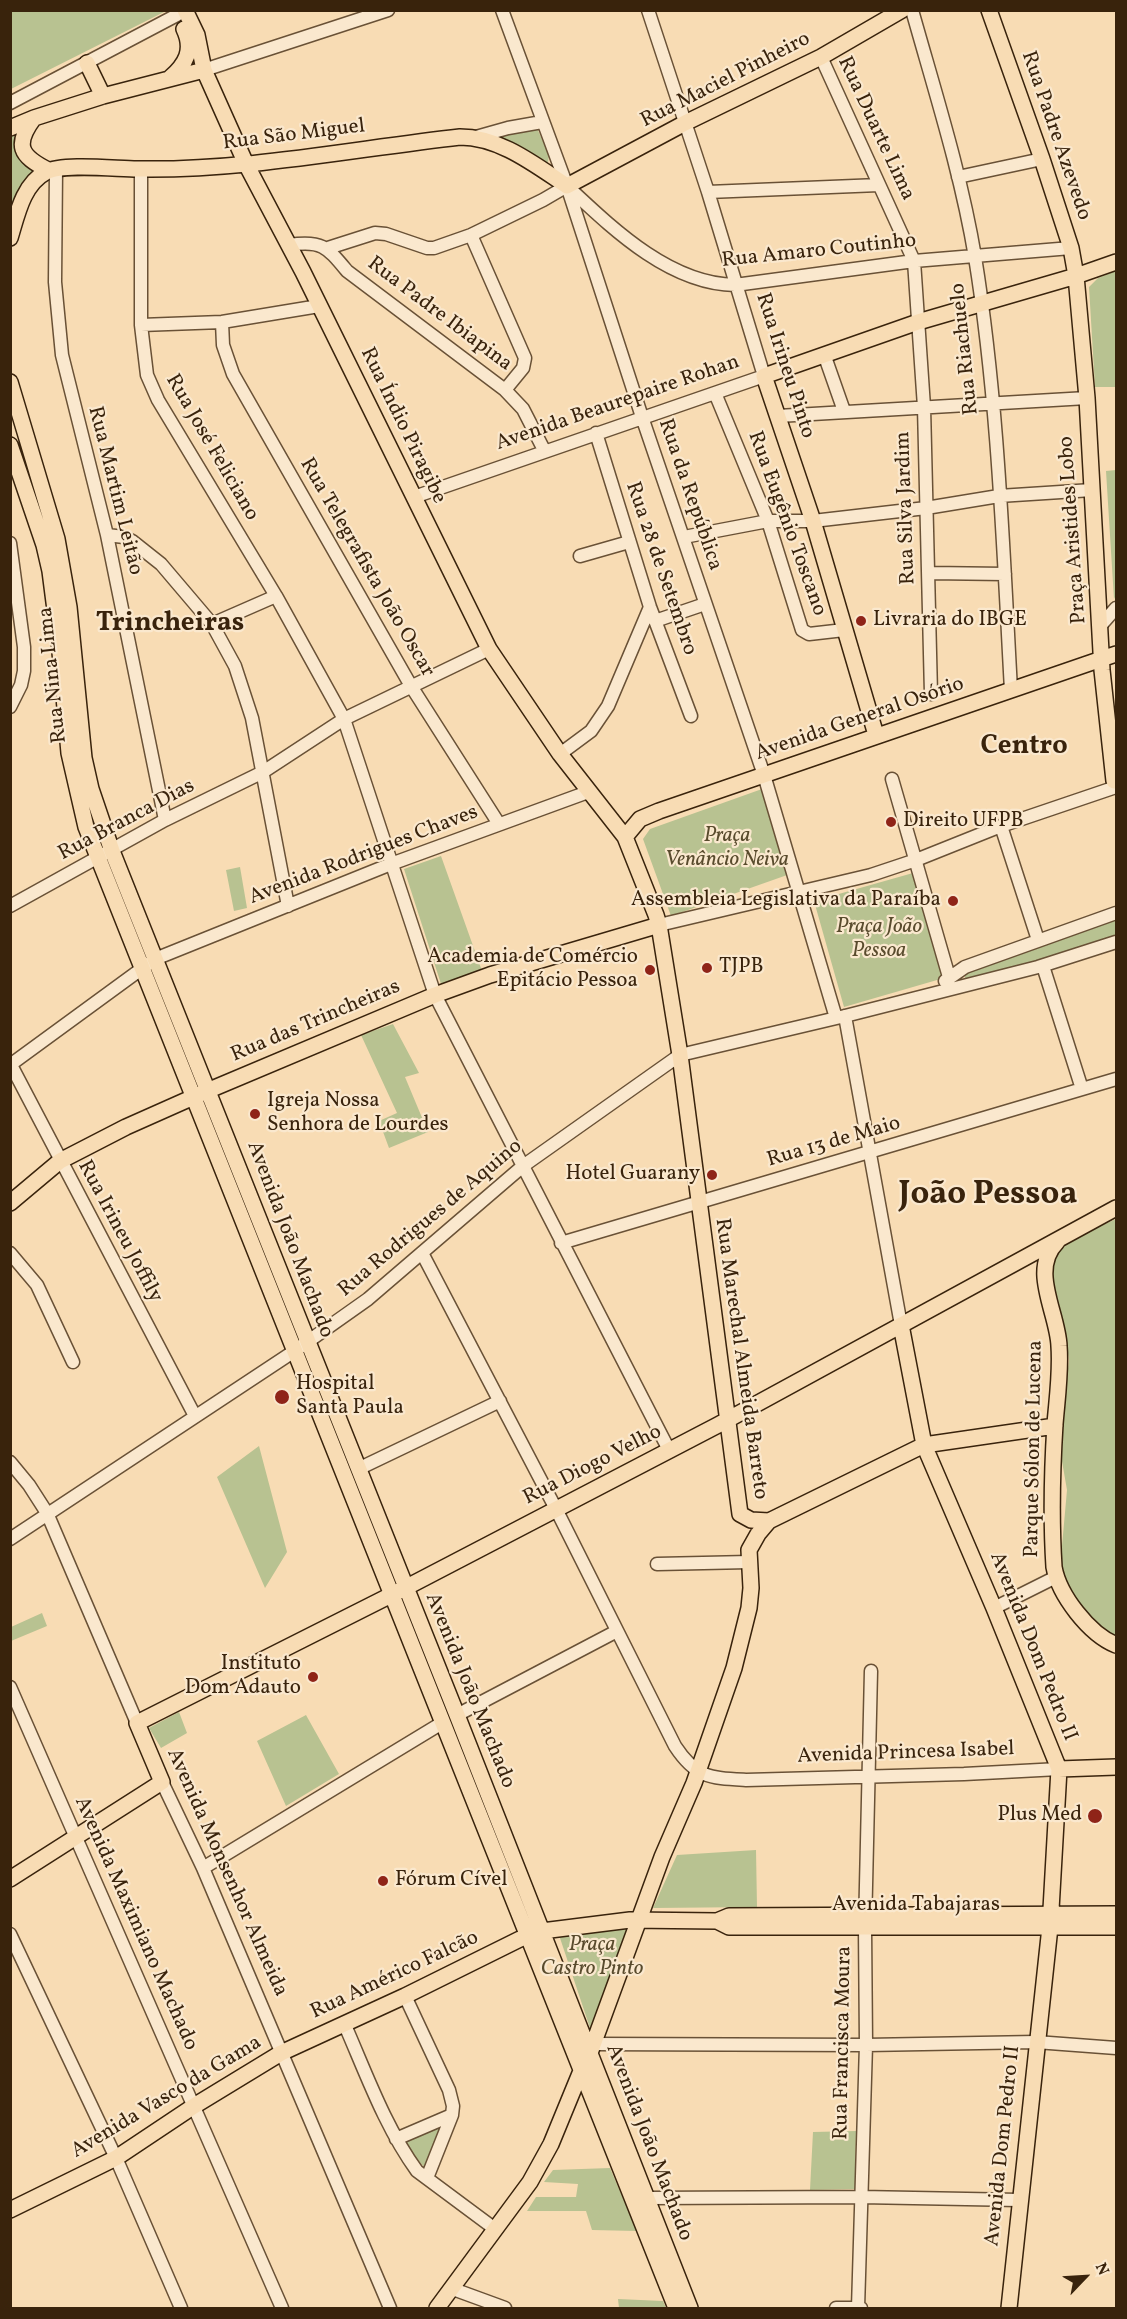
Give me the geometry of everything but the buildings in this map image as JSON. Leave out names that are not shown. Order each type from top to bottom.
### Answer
[{"type":"main road","name":"Rua Padre Azevedo","points":[[989,10],[1071,248],[1076,276],[1087,398]]},
{"type":"main road","name":"Rua Maciel Pinheiro","points":[[567,186],[685,123],[820,57],[903,11]]},
{"type":"main road","name":"Rua Índio Piragibe","points":[[179,12],[197,36],[204,70],[246,164],[289,244],[489,649],[560,754],[626,837]]},
{"type":"main road","points":[[170,78],[183,66],[189,52],[187,36],[179,12]]},
{"type":"main road","points":[[87,63],[103,96]]},
{"type":"main road","points":[[10,128],[103,96],[204,70]]},
{"type":"main road","points":[[10,238],[23,197],[29,188],[52,170],[26,157],[22,147],[26,129],[34,118]]},
{"type":"main road","points":[[476,137],[498,145],[567,186]]},
{"type":"main road","name":"Rua São Miguel","points":[[52,170],[246,164],[452,138],[476,137]]},
{"type":"main road","name":"Avenida Beaurepaire Rohan","points":[[764,376],[918,322],[1116,262]]},
{"type":"main road","name":"Rua Irineu Pinto","points":[[764,376],[813,521],[876,735]]},
{"type":"main road","name":"Rua Nina Lima","points":[[10,382],[59,548],[69,607],[84,758],[91,789],[148,963]]},
{"type":"main road","name":"Praça Aristides Lobo","points":[[1087,398],[1101,625],[1109,656],[1115,784]]},
{"type":"main road","name":"Rua Nina Lima","points":[[10,445],[44,545],[50,571],[55,600],[69,753],[86,827],[98,858],[148,963]]},
{"type":"main road","name":"Avenida General Osório","points":[[626,837],[635,823],[646,816],[1109,656]]},
{"type":"main road","name":"Rua Marechal Almeida Barreto","points":[[626,837],[659,925],[680,1054],[740,1514],[751,1520],[769,1521]]},
{"type":"main road","name":"Rua das Trincheiras","points":[[10,1203],[60,1161],[126,1127],[200,1094],[435,995],[490,975],[659,925]]},
{"type":"main road","points":[[148,963],[200,1094]]},
{"type":"main road","name":"Avenida João Machado","points":[[200,1094],[358,1469],[442,1723],[675,2308]]},
{"type":"main road","name":"Avenida João Machado","points":[[200,1094],[293,1352],[398,1592],[457,1714],[591,2049],[690,2308]]},
{"type":"main road","name":"Rua Diogo Velho","points":[[137,1722],[398,1592],[727,1421],[1116,1208]]},
{"type":"main road","name":"Parque Sólon de Lucena","points":[[1064,1236],[1050,1250],[1045,1263],[1045,1283],[1059,1346],[1052,1539],[1056,1577],[1076,1610],[1099,1636],[1116,1645]]},
{"type":"main road","name":"Avenida Dom Pedro II","points":[[901,1326],[924,1445],[994,1608],[1059,1769],[1050,1921],[1008,2308]]},
{"type":"main road","points":[[769,1521],[924,1445],[1055,1426]]},
{"type":"main road","name":"Rua Marechal Almeida Barreto","points":[[591,2049],[663,1857],[698,1772],[740,1646],[749,1608],[751,1588],[749,1550],[769,1521]]},
{"type":"main road","name":"Avenida Monsenhor Almeida","points":[[137,1722],[162,1782]]},
{"type":"main road","name":"Avenida Princesa Isabel","points":[[1059,1769],[1116,1767]]},
{"type":"main road","points":[[10,1879],[162,1782]]},
{"type":"main road","name":"Avenida Tabajaras","points":[[1050,1921],[1116,1914]]},
{"type":"main road","name":"Avenida Tabajaras","points":[[527,1937],[542,1931],[641,1919],[717,1921],[729,1916],[866,1922],[1050,1921],[1116,1927]]},
{"type":"main road","name":"Rua Américo Falcão","points":[[281,2053],[527,1937]]},
{"type":"main road","name":"Avenida Vasco da Gama","points":[[10,2210],[116,2158],[194,2106],[281,2053]]},
{"type":"main road","points":[[437,2308],[453,2289],[542,2163],[581,2071]]},
{"type":"street","points":[[204,70],[388,10]]},
{"type":"street","name":"Rua da República","points":[[502,10],[567,186],[642,417],[764,775],[799,893]]},
{"type":"street","name":"Rua Irineu Pinto","points":[[648,10],[708,192],[764,376]]},
{"type":"street","name":"Rua Riachuelo","points":[[903,11],[958,177],[975,255],[992,405],[1011,690]]},
{"type":"street","points":[[10,103],[179,12]]},
{"type":"street","name":"Rua Duarte Lima","points":[[820,57],[914,261],[918,322]]},
{"type":"street","name":"Rua São Miguel","points":[[476,137],[542,122]]},
{"type":"street","points":[[958,177],[1042,159]]},
{"type":"street","name":"Rua José Feliciano","points":[[141,169],[141,325],[147,375],[158,400],[276,596],[344,719],[435,995],[669,1450]]},
{"type":"street","name":"Rua Martim Leitão","points":[[52,170],[58,332],[72,402],[107,535],[165,820]]},
{"type":"street","points":[[708,192],[879,185]]},
{"type":"street","points":[[289,244],[314,243],[328,248],[375,233],[434,248],[471,235],[567,186]]},
{"type":"street","name":"Rua Amaro Coutinho","points":[[567,186],[620,232],[659,260],[695,278],[712,283],[735,285],[914,261],[1071,248]]},
{"type":"street","points":[[471,235],[525,358],[523,368],[505,390]]},
{"type":"street","name":"Rua Padre Ibiapina","points":[[328,248],[347,271],[505,390],[523,409],[544,450]]},
{"type":"street","points":[[141,325],[222,322],[319,306]]},
{"type":"street","name":"Rua Telegrafista João Oscar","points":[[222,322],[223,345],[233,374],[411,686],[499,824]]},
{"type":"street","name":"Rua Silva Jardim","points":[[918,322],[924,407],[932,694]]},
{"type":"street","points":[[824,354],[844,411]]},
{"type":"street","name":"Avenida Beaurepaire Rohan","points":[[414,497],[544,450],[764,376]]},
{"type":"street","name":"Rua Eugênio Toscano","points":[[715,393],[768,521],[802,630],[809,634],[844,630]]},
{"type":"street","points":[[778,416],[1087,398]]},
{"type":"street","name":"Rua 28 de Setembro","points":[[596,433],[650,607],[691,716]]},
{"type":"street","points":[[684,537],[768,521],[813,521],[926,508],[999,496],[1092,490]]},
{"type":"street","points":[[107,535],[124,537],[145,550],[161,564],[212,624],[230,656],[244,690],[263,772],[288,906]]},
{"type":"street","points":[[580,556],[629,542]]},
{"type":"street","points":[[10,543],[24,647],[24,671],[21,685],[10,707]]},
{"type":"street","points":[[930,573],[1005,574]]},
{"type":"street","points":[[212,624],[276,596]]},
{"type":"street","points":[[655,621],[705,604]]},
{"type":"street","points":[[560,754],[591,731],[608,706],[650,607]]},
{"type":"street","points":[[1101,625],[1116,608]]},
{"type":"street","name":"Rua Branca Dias","points":[[10,906],[165,820],[263,772],[344,719],[489,649]]},
{"type":"street","points":[[892,779],[950,977]]},
{"type":"street","points":[[659,925],[871,875],[1115,784]]},
{"type":"street","name":"Avenida Rodrigues Chaves","points":[[11,1065],[148,963],[391,864],[588,792]]},
{"type":"street","points":[[1001,826],[1038,940]]},
{"type":"street","points":[[799,893],[840,1017],[1042,966],[1116,942]]},
{"type":"street","points":[[933,992],[966,967],[1116,913]]},
{"type":"street","points":[[1042,966],[1082,1089]]},
{"type":"street","name":"Rua Rodrigues de Aquino","points":[[10,1539],[293,1352],[368,1299],[523,1166],[680,1054],[840,1017]]},
{"type":"street","name":"Avenida Dom Pedro II","points":[[840,1017],[870,1154],[901,1326]]},
{"type":"street","name":"Rua Irineu Joffily","points":[[11,1065],[195,1416]]},
{"type":"street","name":"Rua 13 de Maio","points":[[561,1243],[870,1154],[1116,1079]]},
{"type":"street","points":[[10,1253],[45,1298],[73,1362]]},
{"type":"street","points":[[422,1253],[556,1509],[675,1746],[698,1772]]},
{"type":"street","points":[[358,1469],[500,1401]]},
{"type":"street","name":"Avenida Monsenhor Almeida","points":[[10,1462],[29,1485],[47,1514],[137,1722]]},
{"type":"street","points":[[657,1564],[749,1562]]},
{"type":"street","points":[[994,1608],[1056,1577]]},
{"type":"street","points":[[457,1714],[617,1631]]},
{"type":"street","name":"Rua Francisca Moura","points":[[860,2308],[871,1671]]},
{"type":"street","name":"Avenida Maximiano Machado","points":[[10,1687],[282,2308]]},
{"type":"street","points":[[203,1868],[442,1723]]},
{"type":"street","name":"Avenida Princesa Isabel","points":[[698,1772],[709,1777],[746,1780],[1059,1769]]},
{"type":"street","name":"Avenida Monsenhor Almeida","points":[[162,1782],[203,1868],[390,2308]]},
{"type":"street","points":[[10,1934],[116,2158],[181,2308]]},
{"type":"street","points":[[405,1996],[449,2090],[453,2106],[452,2115],[427,2178]]},
{"type":"street","points":[[344,2023],[396,2139],[417,2171],[495,2229]]},
{"type":"street","points":[[591,2049],[1036,2042],[1116,2048]]},
{"type":"street","points":[[396,2139],[452,2115]]},
{"type":"street","points":[[647,2198],[861,2197],[1019,2200]]},
{"type":"street","points":[[453,2289],[505,2308]]},
{"type":"street","points":[[836,2308],[860,2308]]},
{"type":"green space","points":[[11,10],[166,10],[166,11],[11,89]]},
{"type":"green space","points":[[536,126],[549,155],[548,162],[544,164],[502,140],[498,135]]},
{"type":"green space","points":[[21,128],[37,171],[11,225],[11,137]]},
{"type":"green space","points":[[1116,271],[1116,387],[1095,387],[1089,287],[1098,278]]},
{"type":"green space","points":[[1116,470],[1116,595],[1114,599],[1106,471]]},
{"type":"green space","name":"Praça Venâncio Neiva","points":[[762,789],[790,874],[671,916],[643,839],[650,829]]},
{"type":"green space","points":[[441,856],[482,971],[441,984],[404,869]]},
{"type":"green space","points":[[240,867],[247,908],[234,911],[226,870]]},
{"type":"green space","name":"Praça João Pessoa","points":[[913,873],[944,978],[844,1007],[814,901]]},
{"type":"green space","points":[[1116,913],[1116,942],[965,985],[965,967]]},
{"type":"green space","points":[[393,1024],[419,1073],[405,1077],[428,1132],[389,1148],[379,1121],[397,1113],[361,1035]]},
{"type":"green space","points":[[1116,1219],[1116,1641],[1098,1633],[1067,1590],[1060,1568],[1067,1490],[1059,1444],[1069,1360],[1063,1321],[1051,1287],[1053,1259],[1064,1243]]},
{"type":"green space","points":[[259,1446],[287,1552],[265,1588],[217,1477]]},
{"type":"green space","points":[[42,1613],[47,1626],[11,1641],[11,1627]]},
{"type":"green space","points":[[179,1712],[187,1733],[161,1748],[149,1728]]},
{"type":"green space","points":[[306,1715],[339,1774],[286,1806],[257,1741]]},
{"type":"green space","points":[[756,1850],[757,1907],[653,1908],[677,1855]]},
{"type":"green space","name":"Praça Castro Pinto","points":[[629,1929],[590,2028],[559,1935]]},
{"type":"green space","points":[[444,2122],[426,2169],[400,2140]]},
{"type":"green space","points":[[856,2131],[855,2189],[810,2190],[813,2132]]},
{"type":"green space","points":[[610,2168],[637,2231],[592,2230],[586,2211],[527,2211],[536,2197],[576,2197],[578,2184],[544,2182],[553,2170]]},
{"type":"green space","points":[[618,2299],[663,2301],[666,2308],[619,2308]]},
{"type":"place","name":"Livraria do IBGE","points":[[861,621]]},
{"type":"place","name":"Direito UFPB","points":[[891,822]]},
{"type":"place","name":"Assembleia Legislativa da Paraíba","points":[[953,901]]},
{"type":"place","name":"TJPB","points":[[707,968]]},
{"type":"place","name":"Academia de Comércio Epitácio Pessoa","points":[[650,970]]},
{"type":"place","name":"Igreja Nossa Senhora de Lourdes","points":[[255,1114]]},
{"type":"place","name":"Hotel Guarany","points":[[712,1175]]},
{"type":"place","name":"Hospital Santa Paula","points":[[282,1397]]},
{"type":"place","name":"Instituto Dom Adauto","points":[[313,1677]]},
{"type":"place","name":"Plus Med","points":[[1095,1816]]},
{"type":"place","name":"Fórum Cível","points":[[383,1881]]},
{"type":"district","name":"Trincheiras","points":[[170,625]]},
{"type":"district","name":"Centro","points":[[1024,748]]},
{"type":"district","name":"João Pessoa","points":[[988,1197]]}]
